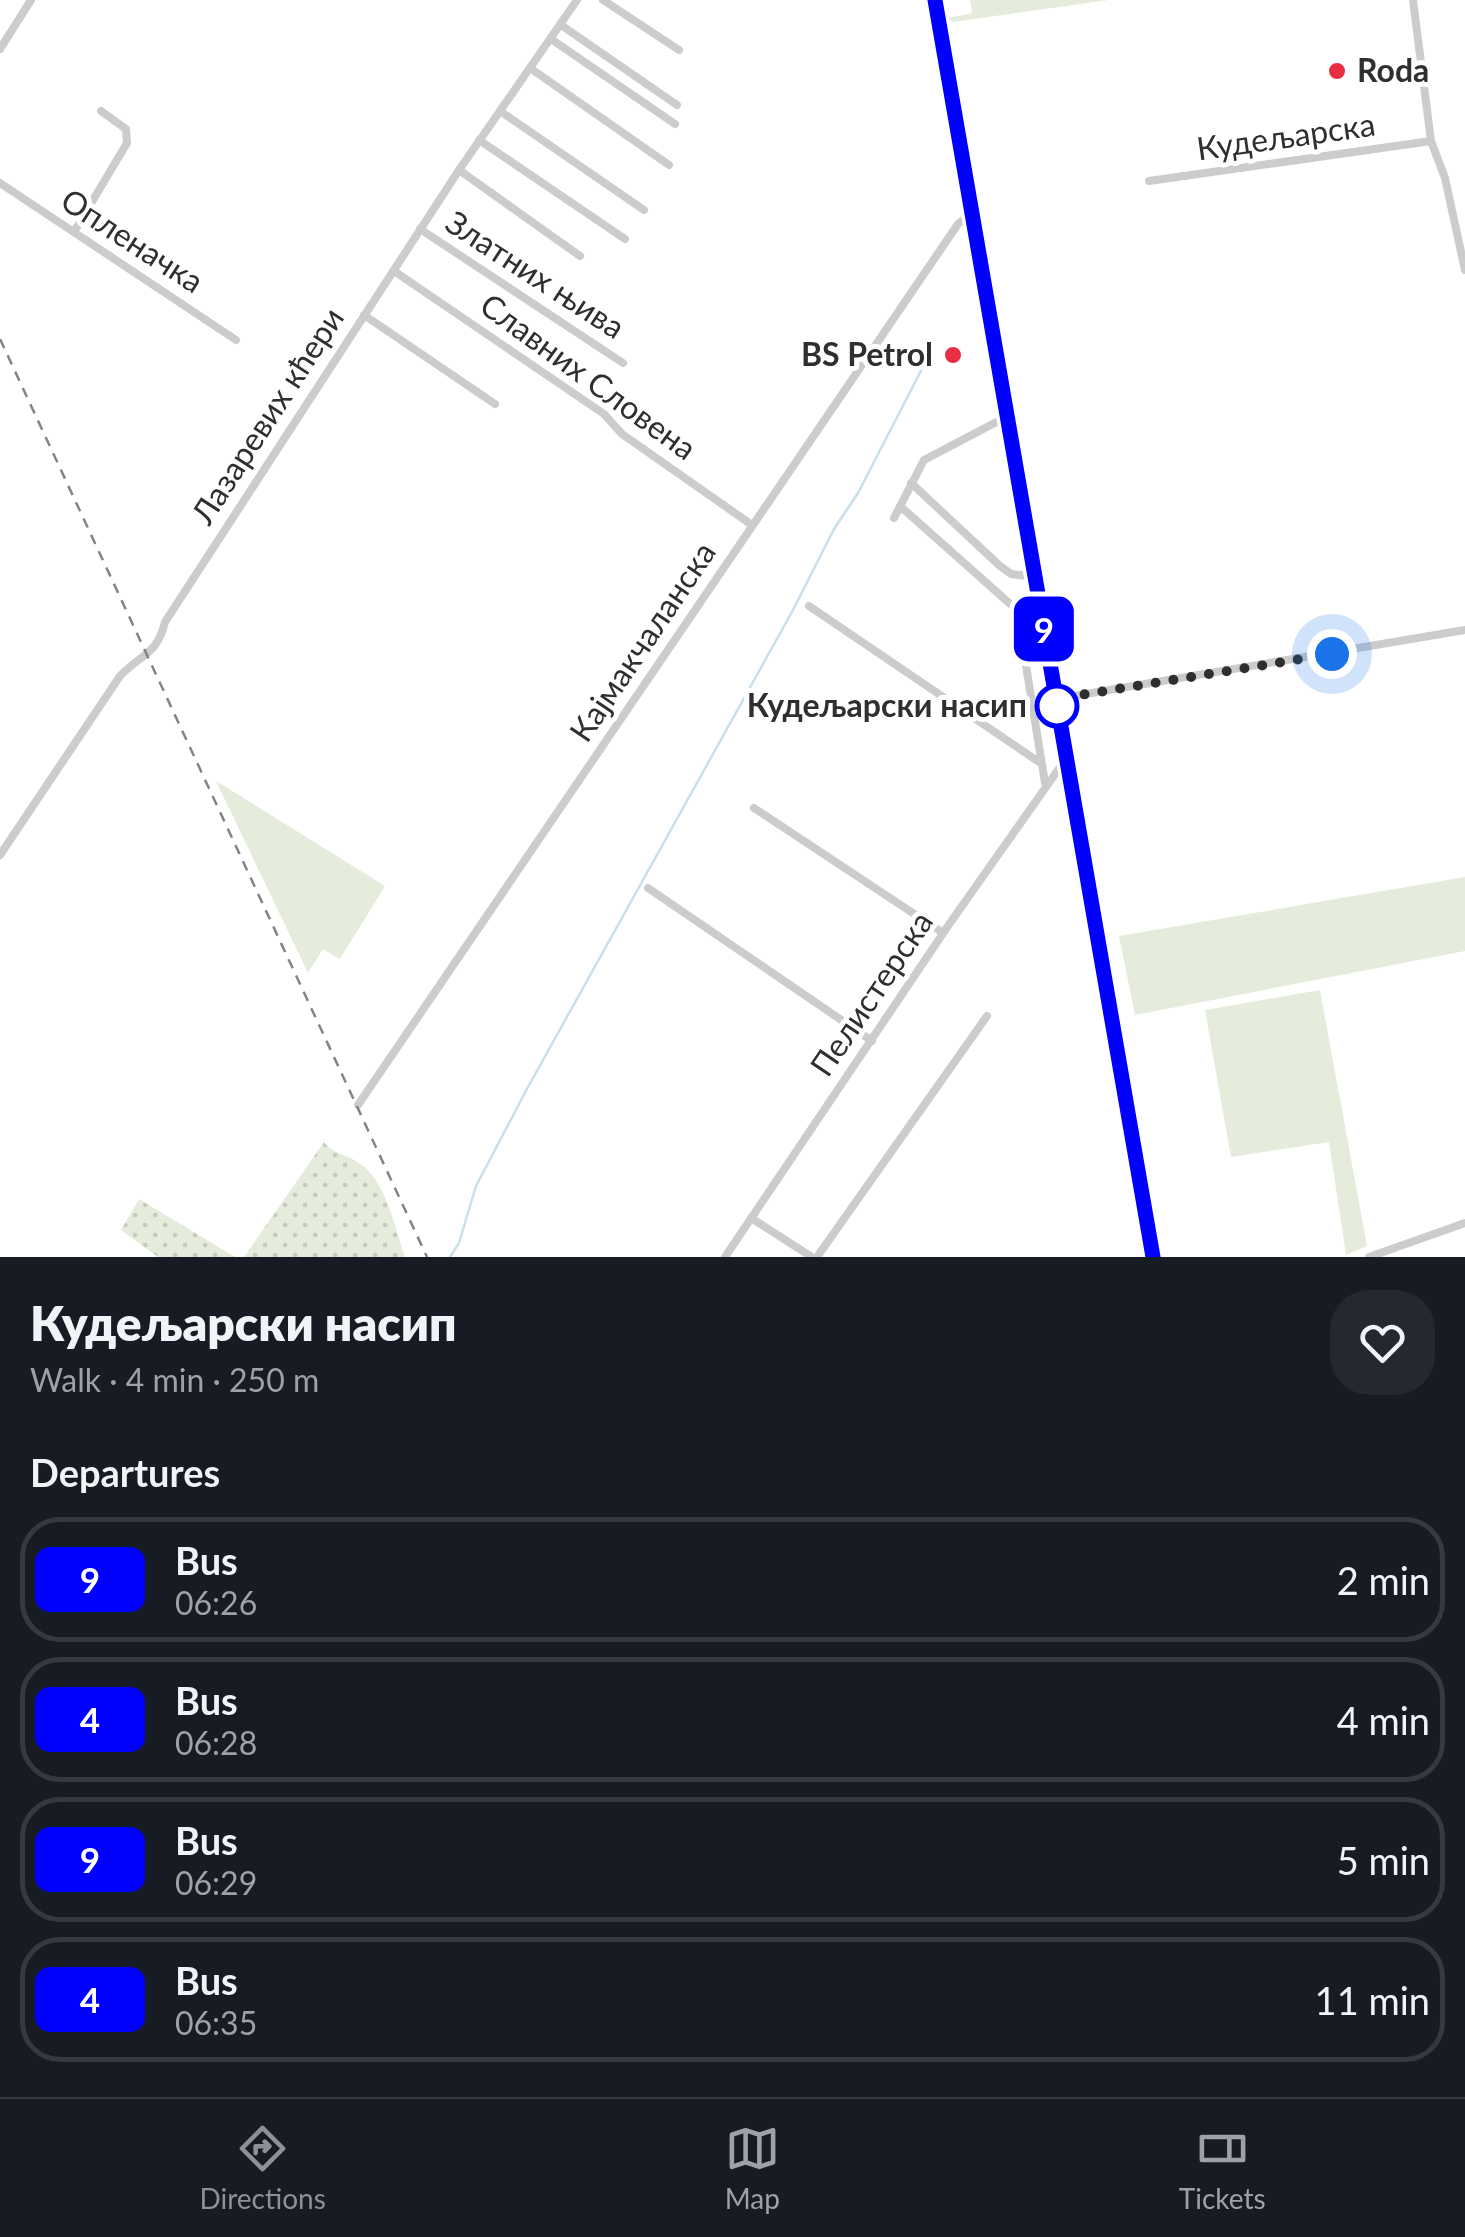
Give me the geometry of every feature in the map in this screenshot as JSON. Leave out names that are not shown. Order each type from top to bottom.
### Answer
[{"type":"main road","points":[[935,0],[1154,1257]]},
{"type":"street","points":[[0,49],[30,0]]},
{"type":"street","name":"Лазаревих кћери","points":[[0,856],[120,676],[146,657],[160,640],[164,622],[203,560],[479,140],[578,0]]},
{"type":"street","points":[[603,0],[679,50]]},
{"type":"street","points":[[1413,0],[1431,142],[1445,178],[1465,270]]},
{"type":"street","points":[[561,26],[677,105]]},
{"type":"street","points":[[551,39],[675,124]]},
{"type":"street","points":[[530,68],[668,165]]},
{"type":"street","points":[[74,232],[128,143],[126,130],[101,110]]},
{"type":"street","points":[[500,111],[644,210]]},
{"type":"street","points":[[479,140],[625,239]]},
{"type":"street","name":"Кудељарска","points":[[1149,182],[1431,142]]},
{"type":"street","points":[[459,170],[580,256]]},
{"type":"street","name":"Опленачка","points":[[0,183],[236,340]]},
{"type":"street","name":"Кајмакчаланска","points":[[358,1105],[958,224],[974,211]]},
{"type":"street","name":"Златних њива","points":[[420,230],[622,363]]},
{"type":"street","name":"Славних Словена","points":[[394,271],[604,414],[622,434],[752,524]]},
{"type":"street","points":[[364,315],[495,404]]},
{"type":"street","points":[[894,518],[926,458],[1006,417]]},
{"type":"street","points":[[911,483],[1000,566],[1011,574],[1035,577]]},
{"type":"street","points":[[900,506],[1017,610],[1042,613]]},
{"type":"street","points":[[809,606],[1039,762]]},
{"type":"street","points":[[1017,610],[1045,784]]},
{"type":"street","points":[[1056,699],[1465,630]]},
{"type":"street","name":"Пелистерска","points":[[724,1257],[1065,760]]},
{"type":"street","points":[[754,808],[943,933]]},
{"type":"street","points":[[648,888],[872,1041]]},
{"type":"street","points":[[751,1218],[814,1257],[987,1016]]},
{"type":"street","points":[[1369,1257],[1465,1223]]},
{"type":"green space","points":[[970,0],[1109,0],[953,22],[948,18],[972,13]]},
{"type":"green space","points":[[216,781],[385,886],[340,959],[323,949],[308,973]]},
{"type":"green space","points":[[1465,877],[1465,951],[1135,1015],[1119,936]]},
{"type":"green space","points":[[1320,990],[1367,1246],[1346,1255],[1329,1142],[1231,1157],[1205,1010]]},
{"type":"green space","points":[[324,1142],[369,1171],[388,1206],[405,1257],[244,1257]]},
{"type":"green space","points":[[139,1199],[235,1257],[158,1257],[121,1230]]},
{"type":"waterway","points":[[450,1257],[459,1243],[476,1186],[528,1087],[834,529],[858,493],[926,361]]},
{"type":"railway","points":[[0,339],[427,1257]]},
{"type":"bus line","name":"9","points":[[935,0],[1153,1257]]},
{"type":"place","name":"Roda","points":[[1337,71]]},
{"type":"place","name":"BS Petrol","points":[[953,355]]},
{"type":"place","name":"Кудељарски насип","points":[[1057,706]]},
{"type":"route","points":[[1057,706],[1056,699],[1332,654]]}]
